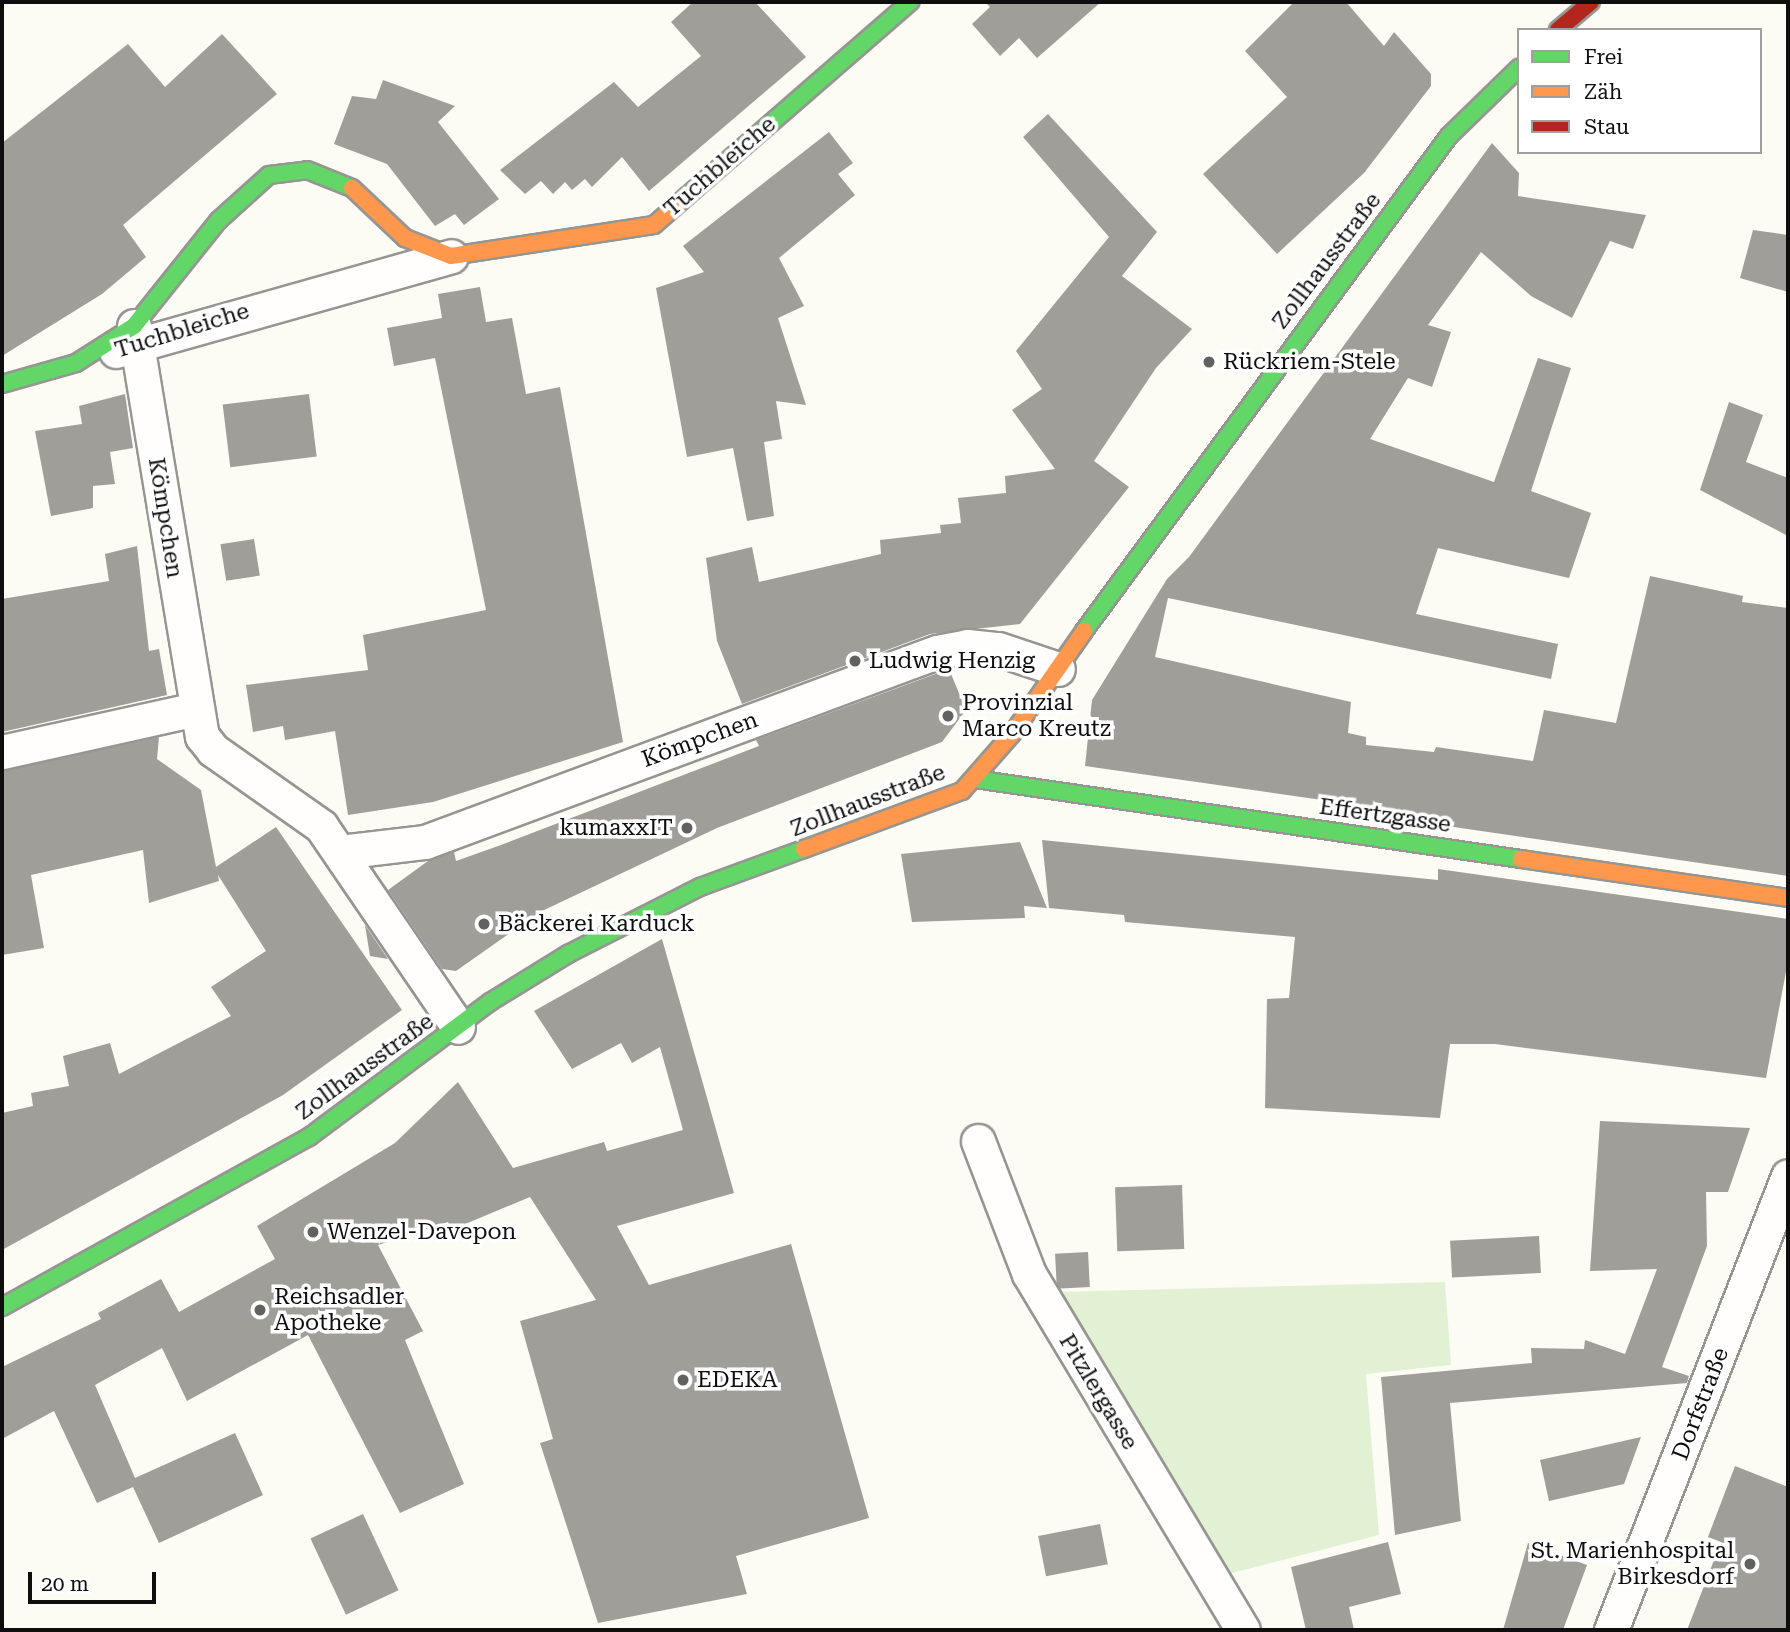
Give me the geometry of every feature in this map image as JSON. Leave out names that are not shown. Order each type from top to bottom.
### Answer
[{"type":"street","name":"Tuchbleiche","points":[[2,384],[76,363],[136,335],[451,256],[654,225],[910,2]]},
{"type":"street","name":"Zollhausstraße","points":[[2,1307],[309,1137],[458,1027],[568,954],[700,887],[940,803],[975,779],[1058,669],[1178,498],[1449,136],[1517,70]]},
{"type":"street","name":"Tuchbleiche","points":[[136,335],[219,220],[269,175],[307,170],[345,181],[405,238],[451,256]]},
{"type":"street","name":"Kömpchen","points":[[136,335],[202,736],[213,750],[321,826],[458,1027]]},
{"type":"street","name":"Kömpchen","points":[[340,852],[425,842],[937,652],[967,646],[998,649],[1058,669]]},
{"type":"street","points":[[2,752],[196,709]]},
{"type":"street","name":"Effertzgasse","points":[[975,779],[1788,898]]},
{"type":"street","name":"Pitzlergasse","points":[[978,1141],[1029,1274],[1243,1630]]},
{"type":"street","name":"Dorfstraße","points":[[1611,1630],[1788,1176]]},
{"type":"green space","points":[[1445,1282],[1451,1365],[1366,1374],[1379,1535],[1228,1574],[1058,1292]]},
{"type":"building","points":[[693,2],[755,2],[806,57],[649,191],[622,157],[592,187],[585,179],[572,190],[565,182],[553,194],[541,181],[525,194],[500,170],[614,82],[638,107],[701,56],[671,22]]},
{"type":"building","points":[[985,2],[1101,2],[1037,58],[1019,38],[1000,56],[972,24],[990,7]]},
{"type":"building","points":[[1294,2],[1346,2],[1384,46],[1394,32],[1431,74],[1431,86],[1364,173],[1277,254],[1203,174],[1287,97],[1245,51]]},
{"type":"building","points":[[222,34],[277,94],[123,225],[146,257],[102,294],[2,356],[2,143],[128,44],[165,87]]},
{"type":"building","points":[[383,80],[455,106],[438,122],[499,199],[464,225],[455,214],[435,226],[387,164],[334,144],[352,96],[376,99]]},
{"type":"building","points":[[1048,114],[1157,232],[1122,276],[1192,329],[1156,368],[1094,461],[1129,487],[1020,624],[930,634],[742,704],[717,641],[706,558],[752,547],[759,582],[881,554],[880,540],[941,533],[940,525],[961,523],[958,498],[1006,493],[1005,476],[1055,469],[1012,410],[1042,389],[1016,351],[1109,237],[1023,137]]},
{"type":"building","points":[[829,132],[853,163],[838,174],[855,195],[779,258],[804,306],[778,318],[806,405],[776,401],[782,439],[764,442],[774,516],[747,521],[733,448],[687,457],[656,288],[704,272],[683,246]]},
{"type":"building","points":[[1492,143],[1519,173],[1518,196],[1646,215],[1633,249],[1610,241],[1572,318],[1531,296],[1481,252],[1428,325],[1451,332],[1432,387],[1408,378],[1370,439],[1494,482],[1538,358],[1571,368],[1531,491],[1591,513],[1569,578],[1438,548],[1416,614],[1558,644],[1551,679],[1168,598],[1155,657],[1351,702],[1348,733],[1366,737],[1366,745],[1434,752],[1436,747],[1533,761],[1544,710],[1616,723],[1650,576],[1743,596],[1742,602],[1788,608],[1788,876],[1440,825],[1440,817],[1085,766],[1092,700],[1167,579],[1189,557]]},
{"type":"building","points":[[1753,230],[1788,235],[1788,292],[1740,278]]},
{"type":"building","points":[[480,287],[486,322],[512,318],[526,394],[560,387],[623,742],[433,802],[348,815],[335,731],[285,740],[283,726],[253,732],[246,685],[368,670],[363,635],[486,610],[435,358],[394,366],[387,328],[442,318],[438,294]]},
{"type":"building","points":[[125,394],[133,448],[110,452],[115,484],[93,486],[93,508],[51,516],[35,431],[82,424],[79,406]]},
{"type":"building","points":[[309,394],[317,457],[230,467],[223,405]]},
{"type":"building","points":[[1729,402],[1763,415],[1746,462],[1788,478],[1788,536],[1700,490]]},
{"type":"building","points":[[254,539],[260,576],[226,581],[220,544]]},
{"type":"building","points":[[137,546],[149,651],[159,649],[167,695],[2,732],[2,599],[109,581],[105,554]]},
{"type":"building","points":[[949,669],[966,710],[942,742],[717,828],[540,912],[456,971],[442,969],[388,890],[428,861],[454,852],[456,861],[501,845],[759,746],[756,740]]},
{"type":"building","points":[[159,737],[157,759],[201,790],[216,867],[276,827],[402,1010],[283,1095],[2,1250],[2,1113],[33,1106],[31,1093],[69,1086],[63,1056],[110,1043],[119,1074],[231,1016],[211,987],[266,951],[218,875],[219,881],[149,903],[143,850],[31,875],[44,948],[2,955],[2,771]]},
{"type":"building","points":[[1042,840],[1438,880],[1438,869],[1788,919],[1788,961],[1766,1078],[1495,1044],[1450,1044],[1440,1118],[1265,1108],[1267,999],[1289,998],[1295,937],[1125,922],[1124,915],[1049,908]]},
{"type":"building","points":[[1020,842],[1047,908],[1024,906],[1025,918],[912,922],[901,854]]},
{"type":"building","points":[[365,925],[388,959],[370,956]]},
{"type":"building","points":[[662,939],[734,1193],[617,1226],[649,1285],[791,1244],[869,1518],[736,1556],[747,1594],[598,1623],[540,1443],[553,1439],[520,1321],[596,1300],[530,1197],[451,1230],[448,1222],[378,1245],[423,1331],[405,1340],[464,1484],[400,1513],[308,1335],[187,1401],[162,1348],[95,1385],[135,1478],[235,1433],[263,1495],[159,1543],[133,1487],[97,1503],[54,1411],[2,1439],[2,1367],[101,1319],[98,1313],[161,1279],[179,1312],[275,1259],[257,1226],[395,1143],[458,1082],[513,1168],[604,1142],[607,1151],[683,1130],[660,1047],[632,1063],[621,1043],[572,1069],[534,1011]]},
{"type":"building","points":[[1600,1121],[1750,1128],[1728,1192],[1706,1192],[1707,1246],[1662,1367],[1689,1376],[1687,1383],[1450,1403],[1461,1521],[1395,1535],[1381,1377],[1532,1363],[1531,1348],[1584,1349],[1585,1340],[1625,1354],[1657,1269],[1590,1271]]},
{"type":"building","points":[[1182,1185],[1184,1249],[1117,1251],[1115,1187]]},
{"type":"building","points":[[1539,1236],[1541,1273],[1452,1278],[1450,1241]]},
{"type":"building","points":[[1088,1252],[1090,1287],[1057,1289],[1055,1254]]},
{"type":"building","points":[[1641,1437],[1624,1484],[1549,1501],[1540,1460]]},
{"type":"building","name":"St. Marienhospital Birkesdorf","points":[[1735,1466],[1788,1487],[1788,1630],[1687,1630],[1721,1542],[1708,1537]]},
{"type":"building","points":[[363,1514],[398,1590],[346,1615],[310,1539]]},
{"type":"building","points":[[1100,1524],[1108,1564],[1046,1576],[1038,1536]]},
{"type":"building","points":[[1388,1542],[1401,1594],[1349,1607],[1354,1630],[1306,1630],[1291,1567]]},
{"type":"building","points":[[1528,1543],[1587,1565],[1563,1630],[1503,1630]]},
{"type":"traffic: fast","points":[[687,196],[910,2]]},
{"type":"traffic: fast","points":[[1084,631],[1449,136],[1517,70]]},
{"type":"traffic: fast","points":[[2,384],[76,363],[134,326],[219,220],[269,175],[307,170],[352,188]]},
{"type":"traffic: fast","points":[[975,779],[1521,859]]},
{"type":"traffic: fast","points":[[2,1307],[309,1137],[490,1002],[568,954],[700,887],[804,849]]},
{"type":"traffic: slow","points":[[352,188],[405,238],[451,256],[654,225],[687,196]]},
{"type":"traffic: slow","points":[[804,849],[962,791],[1012,734],[1084,631]]},
{"type":"traffic: slow","points":[[1521,859],[1788,898]]},
{"type":"traffic: jam","points":[[1560,28],[1591,2]]},
{"type":"place","name":"Rückriem-Stele","points":[[1209,362]]},
{"type":"place","name":"Ludwig Henzig","points":[[855,661]]},
{"type":"place","name":"Provinzial Marco Kreutz","points":[[948,716]]},
{"type":"place","name":"kumaxxIT","points":[[687,828]]},
{"type":"place","name":"Bäckerei Karduck","points":[[484,924]]},
{"type":"place","name":"Wenzel-Davepon","points":[[313,1232]]},
{"type":"place","name":"Reichsadler Apotheke","points":[[260,1310]]},
{"type":"place","name":"EDEKA","points":[[683,1380]]},
{"type":"place","name":"St. Marienhospital Birkesdorf","points":[[1750,1564]]}]
